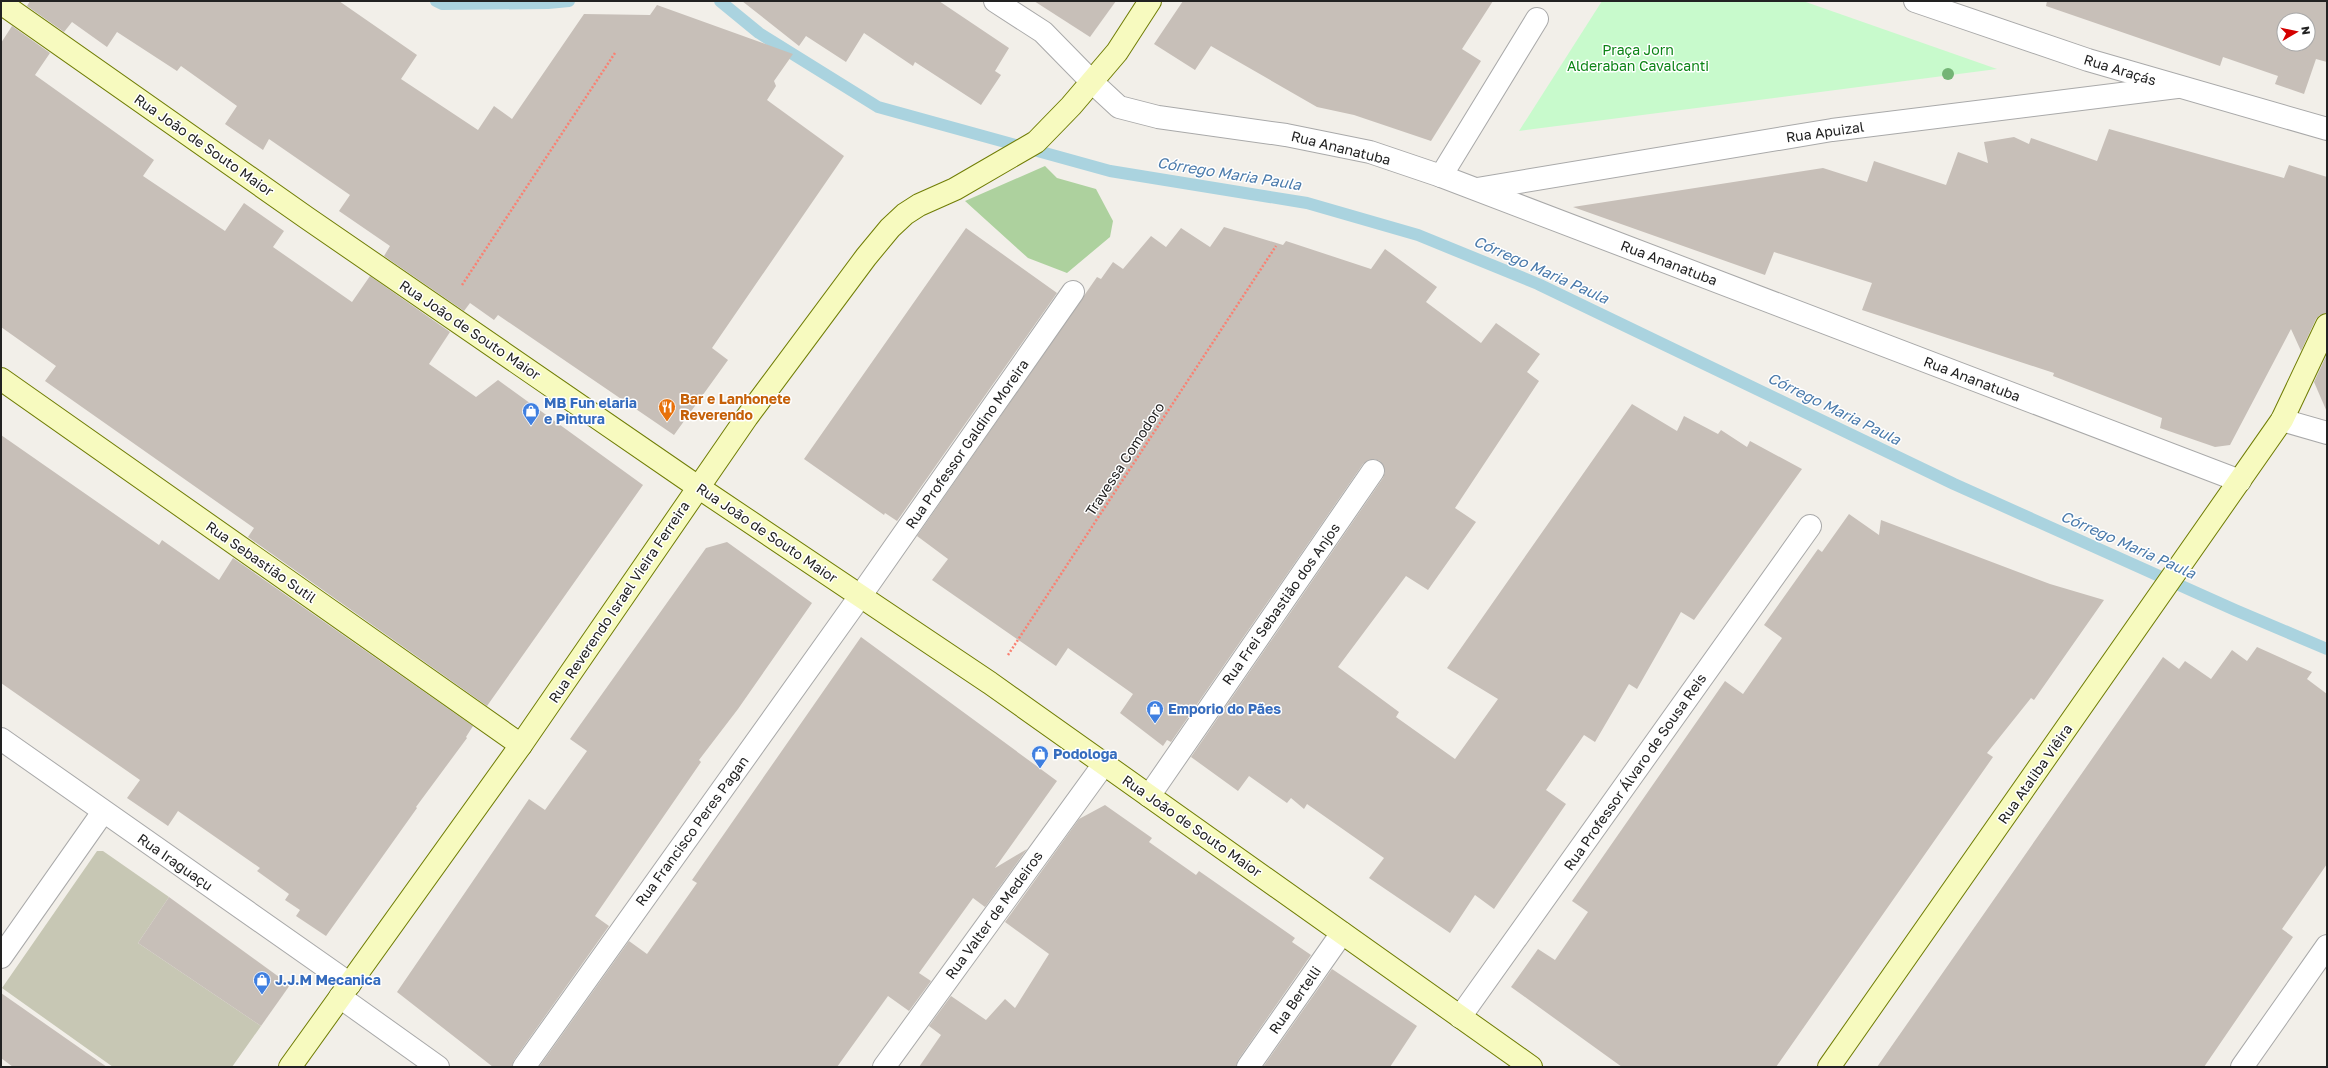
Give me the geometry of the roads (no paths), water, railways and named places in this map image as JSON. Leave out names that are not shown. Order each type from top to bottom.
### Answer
[{"type":"street","name":"Rua Ananatuba","points":[[995,1],[1043,32],[1119,107],[1158,117],[1286,135],[1370,152],[1476,189],[2240,481]]},
{"type":"street","name":"Rua Reverendo Israel Vieira Ferreira","points":[[290,1067],[522,745],[747,417],[866,257],[890,228],[919,206],[955,190],[1036,142],[1092,82],[1116,52],[1150,1]]},
{"type":"street","name":"Rua Araçás","points":[[1915,1],[2088,60],[2177,87],[2327,129]]},
{"type":"street","name":"Rua João de Souto Maior","points":[[1,3],[698,487],[990,683],[1531,1067]]},
{"type":"street","points":[[1441,176],[1537,19]]},
{"type":"street","name":"Rua Apuizal","points":[[1476,189],[1832,130],[2177,87]]},
{"type":"street","name":"Rua Professor Galdino Moreira","points":[[861,595],[1073,292]]},
{"type":"street","name":"Rua Ataliba Viêira","points":[[1830,1067],[2282,420],[2327,325]]},
{"type":"street","name":"Rua Sebastião Sutil","points":[[1,379],[522,745]]},
{"type":"street","points":[[2282,420],[2327,433]]},
{"type":"street","name":"Rua Frei Sebastião dos Anjos","points":[[1149,796],[1373,471]]},
{"type":"street","name":"Rua Professor Álvaro de Sousa Reis","points":[[1460,1017],[1810,526]]},
{"type":"street","name":"Rua Francisco Peres Pagan","points":[[524,1067],[861,595]]},
{"type":"street","name":"Rua Iraguaçu","points":[[1,739],[103,812],[345,991],[438,1067]]},
{"type":"street","name":"Rua Valter de Medeiros","points":[[884,1067],[1104,764]]},
{"type":"street","points":[[1,957],[103,812]]},
{"type":"street","name":"Rua Bertelli","points":[[1248,1067],[1342,933]]},
{"type":"street","points":[[2242,1067],[2327,946]]},
{"type":"waterway","name":"Córrego Maria Paula","points":[[436,1],[442,4],[548,3],[569,1]]},
{"type":"waterway","name":"Córrego Maria Paula","points":[[720,1],[759,33],[878,107],[1110,171],[1307,203],[1418,235],[1538,284],[1954,484],[2235,610],[2327,649]]},
{"type":"place","name":"Bar e Lanhonete Reverendo","points":[[667,422]]},
{"type":"place","name":"MB Fun elaria e Pintura","points":[[531,426]]},
{"type":"place","name":"Emporio do Pães","points":[[1155,724]]},
{"type":"place","name":"Podologa","points":[[1040,769]]},
{"type":"place","name":"J.J.M Mecanica","points":[[262,995]]},
{"type":"park label","name":"Praça Jorn Alderaban Cavalcanti","points":[[1638,58]]}]
